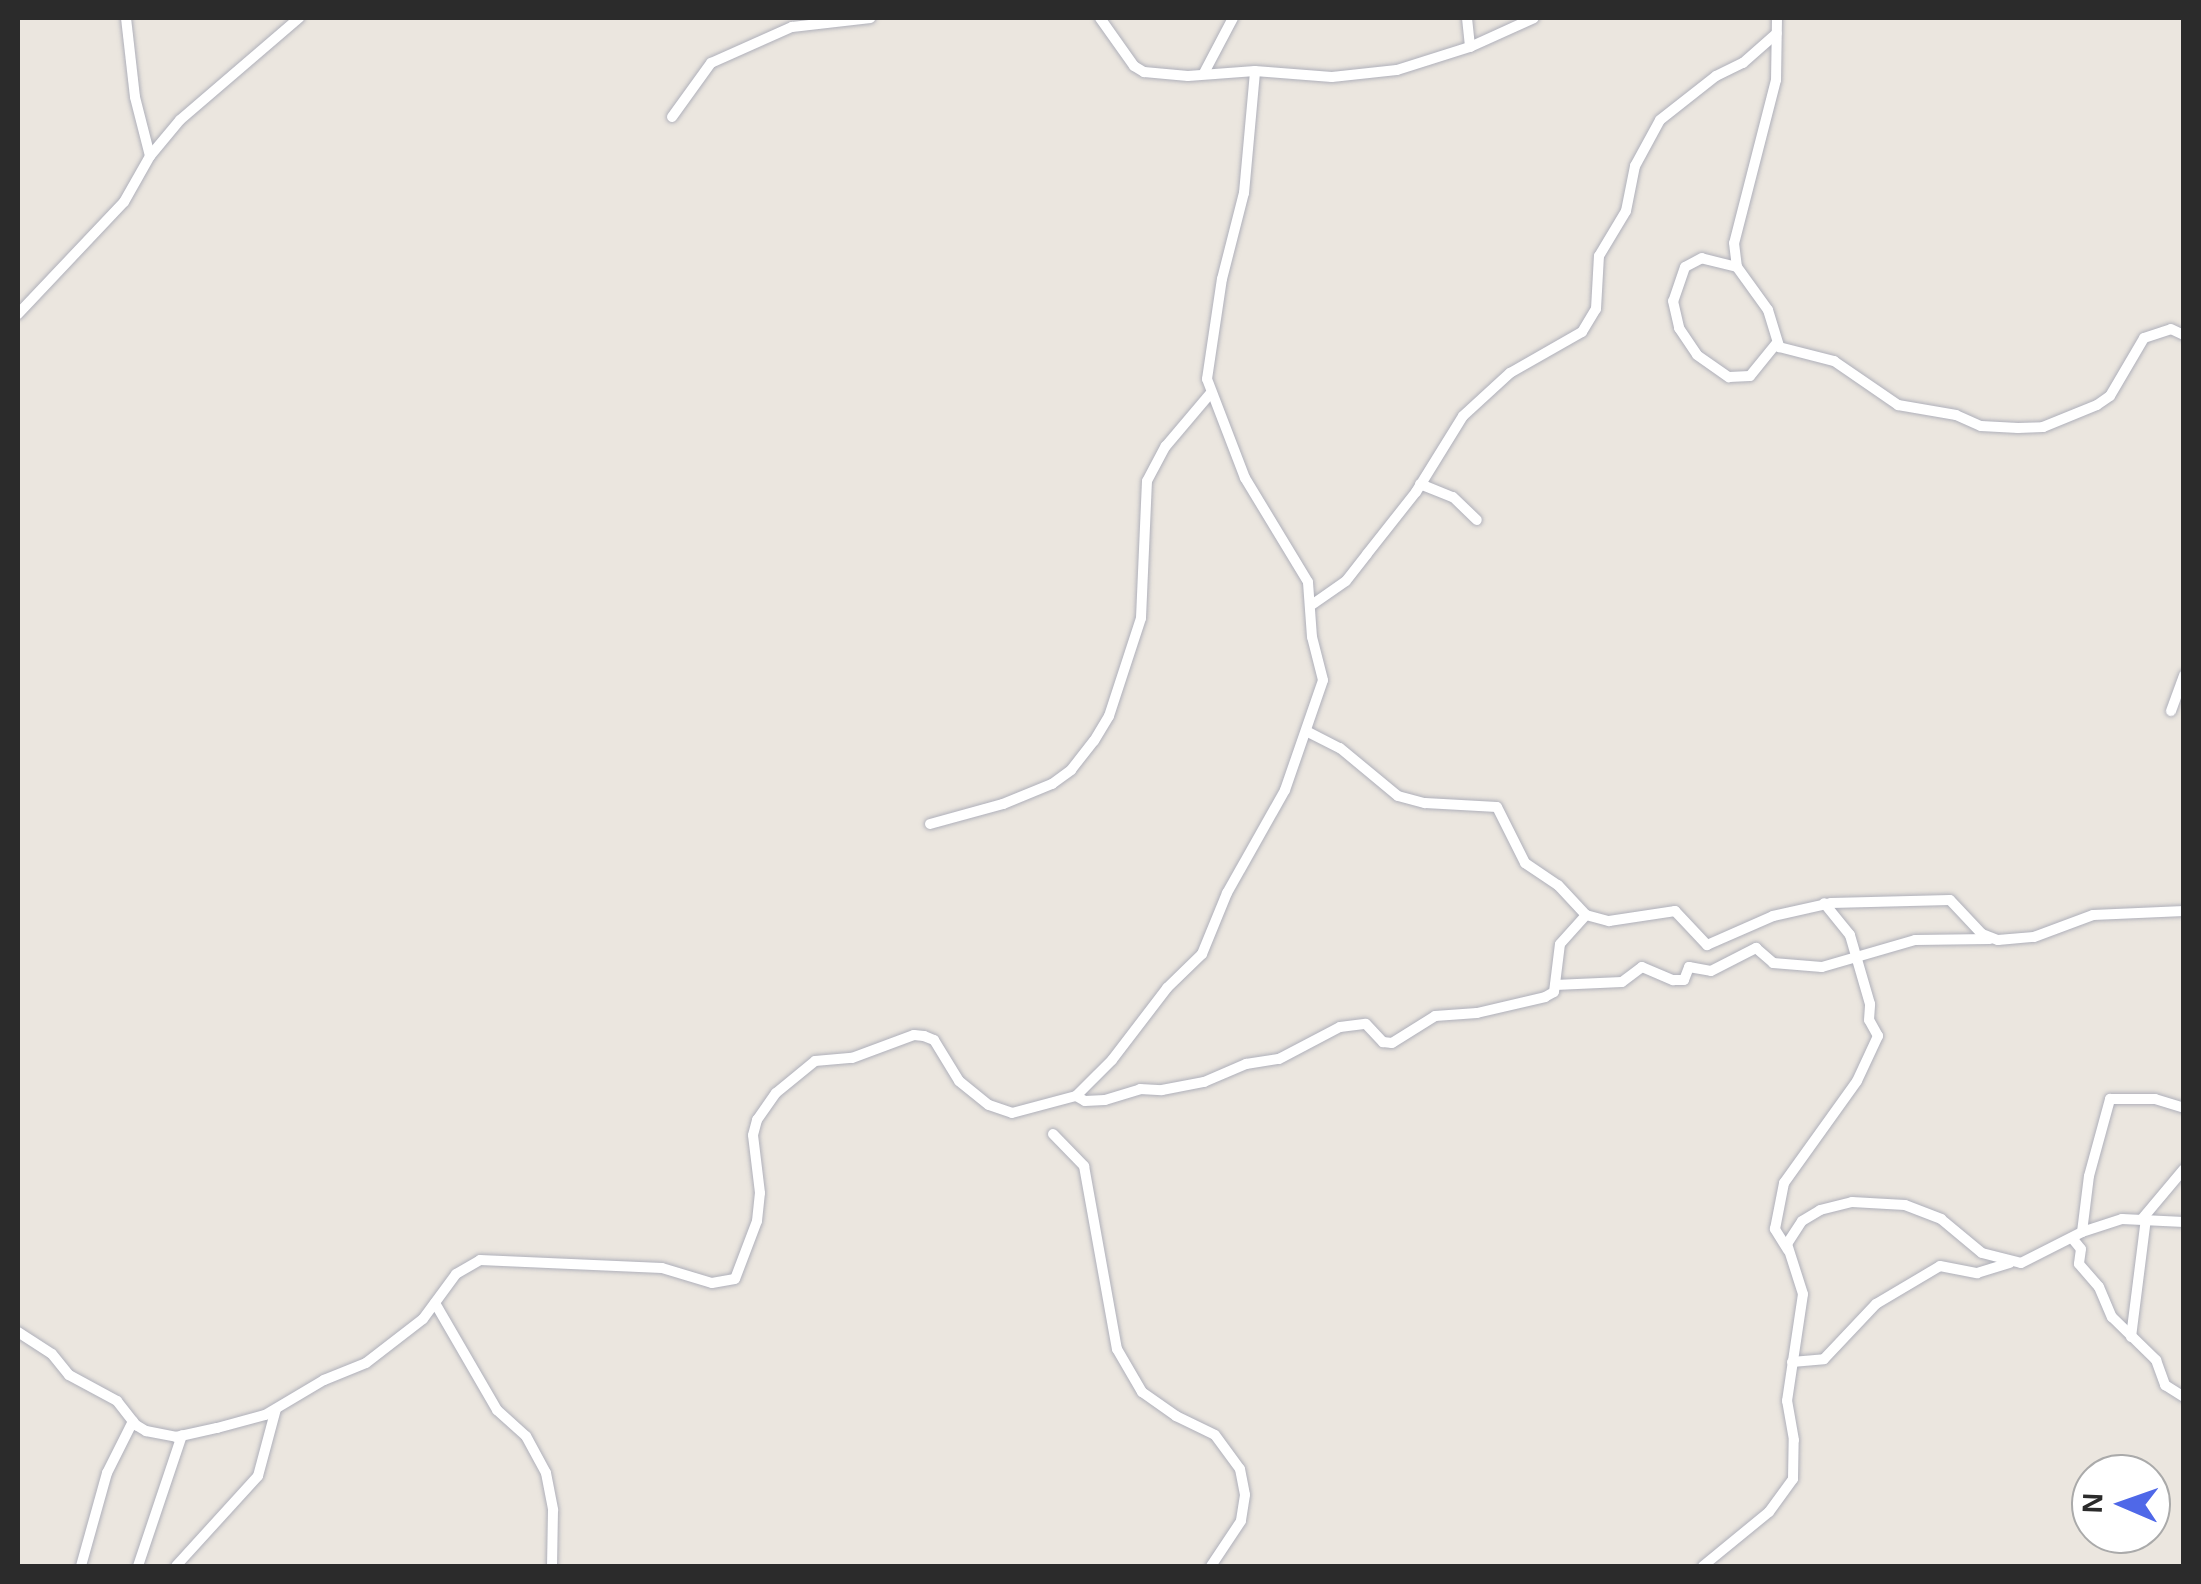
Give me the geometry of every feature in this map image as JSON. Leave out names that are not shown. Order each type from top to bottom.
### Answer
[{"type":"street","points":[[126,18],[135,97],[150,156]]},
{"type":"street","points":[[18,314],[124,202],[150,156],[180,120],[299,18]]},
{"type":"street","points":[[672,117],[711,63],[792,28],[870,18]]},
{"type":"street","points":[[1100,18],[1134,66],[1144,72],[1254,71],[1324,77],[1377,74],[1470,48],[1534,18]]},
{"type":"street","points":[[1204,74],[1232,18]]},
{"type":"street","points":[[1467,18],[1470,48]]},
{"type":"street","points":[[1776,344],[1768,310],[1738,266],[1734,242],[1772,98],[1777,18]]},
{"type":"street","points":[[1313,604],[1346,581],[1420,484],[1462,416],[1510,373],[1571,340],[1590,320],[1597,298],[1596,265],[1626,211],[1639,158],[1665,114],[1721,73],[1743,63],[1777,33]]},
{"type":"street","points":[[18,1332],[52,1354],[68,1375],[117,1401],[132,1421],[146,1431],[182,1436],[276,1410],[324,1380],[366,1363],[435,1304],[456,1274],[490,1259],[617,1270],[662,1268],[712,1283],[735,1279],[757,1221],[760,1193],[753,1135],[757,1120],[776,1093],[815,1061],[852,1058],[914,1035],[924,1036],[934,1040],[959,1080],[999,1110],[1021,1114],[1076,1096],[1202,954],[1227,893],[1285,790],[1323,680],[1312,637],[1313,604],[1303,570],[1255,496],[1210,394],[1208,379],[1222,278],[1246,174],[1254,71]]},
{"type":"street","points":[[1738,266],[1702,258],[1685,267],[1672,301],[1679,328],[1697,355],[1730,378],[1750,376],[1776,344]]},
{"type":"street","points":[[1776,344],[1834,361],[1857,380],[1913,410],[1956,416],[1981,426],[2030,428],[2080,413],[2110,396],[2144,338],[2171,330],[2184,335]]},
{"type":"street","points":[[930,824],[1003,804],[1052,784],[1071,770],[1094,741],[1108,716],[1142,618],[1146,481],[1166,446],[1210,394]]},
{"type":"street","points":[[1420,484],[1453,497],[1476,520]]},
{"type":"street","points":[[2172,711],[2184,675]]},
{"type":"street","points":[[1308,732],[1340,748],[1398,796],[1425,803],[1497,807],[1525,863],[1558,885],[1586,915],[1610,921],[1675,910],[1707,945],[1773,916],[1824,904],[1950,900],[1990,939]]},
{"type":"street","points":[[1703,1566],[1769,1512],[1792,1479],[1794,1440],[1787,1401],[1802,1294],[1788,1251],[1775,1229],[1784,1183],[1857,1081],[1878,1039],[1869,1020],[1858,956],[1850,935],[1824,904]]},
{"type":"street","points":[[1555,985],[1622,982],[1642,967],[1673,980],[1684,980],[1692,966],[1711,971],[1756,948],[1774,963],[1812,967],[1914,940],[2034,937],[2093,915],[2184,911]]},
{"type":"street","points":[[1076,1096],[1085,1101],[1105,1100],[1140,1089],[1162,1090],[1204,1082],[1246,1064],[1279,1060],[1340,1027],[1366,1024],[1383,1042],[1392,1043],[1435,1016],[1477,1014],[1534,1000],[1554,992],[1560,944],[1586,915]]},
{"type":"street","points":[[2184,1108],[2154,1098],[2110,1099],[2077,1235],[2078,1264],[2099,1287],[2112,1317],[2156,1360],[2165,1385],[2184,1397]]},
{"type":"street","points":[[1053,1134],[1084,1166],[1117,1349],[1142,1392],[1176,1416],[1215,1435],[1240,1469],[1245,1495],[1241,1521],[1211,1566]]},
{"type":"street","points":[[2131,1338],[2144,1219],[2184,1168]]},
{"type":"street","points":[[1788,1251],[1788,1240],[1798,1226],[1820,1210],[1872,1202],[1926,1210],[1966,1236],[1982,1253],[2011,1262],[2030,1262],[2077,1235],[2122,1219],[2184,1222]]},
{"type":"street","points":[[1792,1362],[1824,1359],[1876,1304],[1940,1266],[1977,1273],[2011,1262]]},
{"type":"street","points":[[435,1304],[497,1410],[526,1436],[541,1460],[551,1490],[549,1565]]},
{"type":"street","points":[[176,1566],[258,1476],[276,1410]]},
{"type":"street","points":[[81,1566],[107,1473],[132,1421]]},
{"type":"street","points":[[138,1566],[182,1436]]}]
